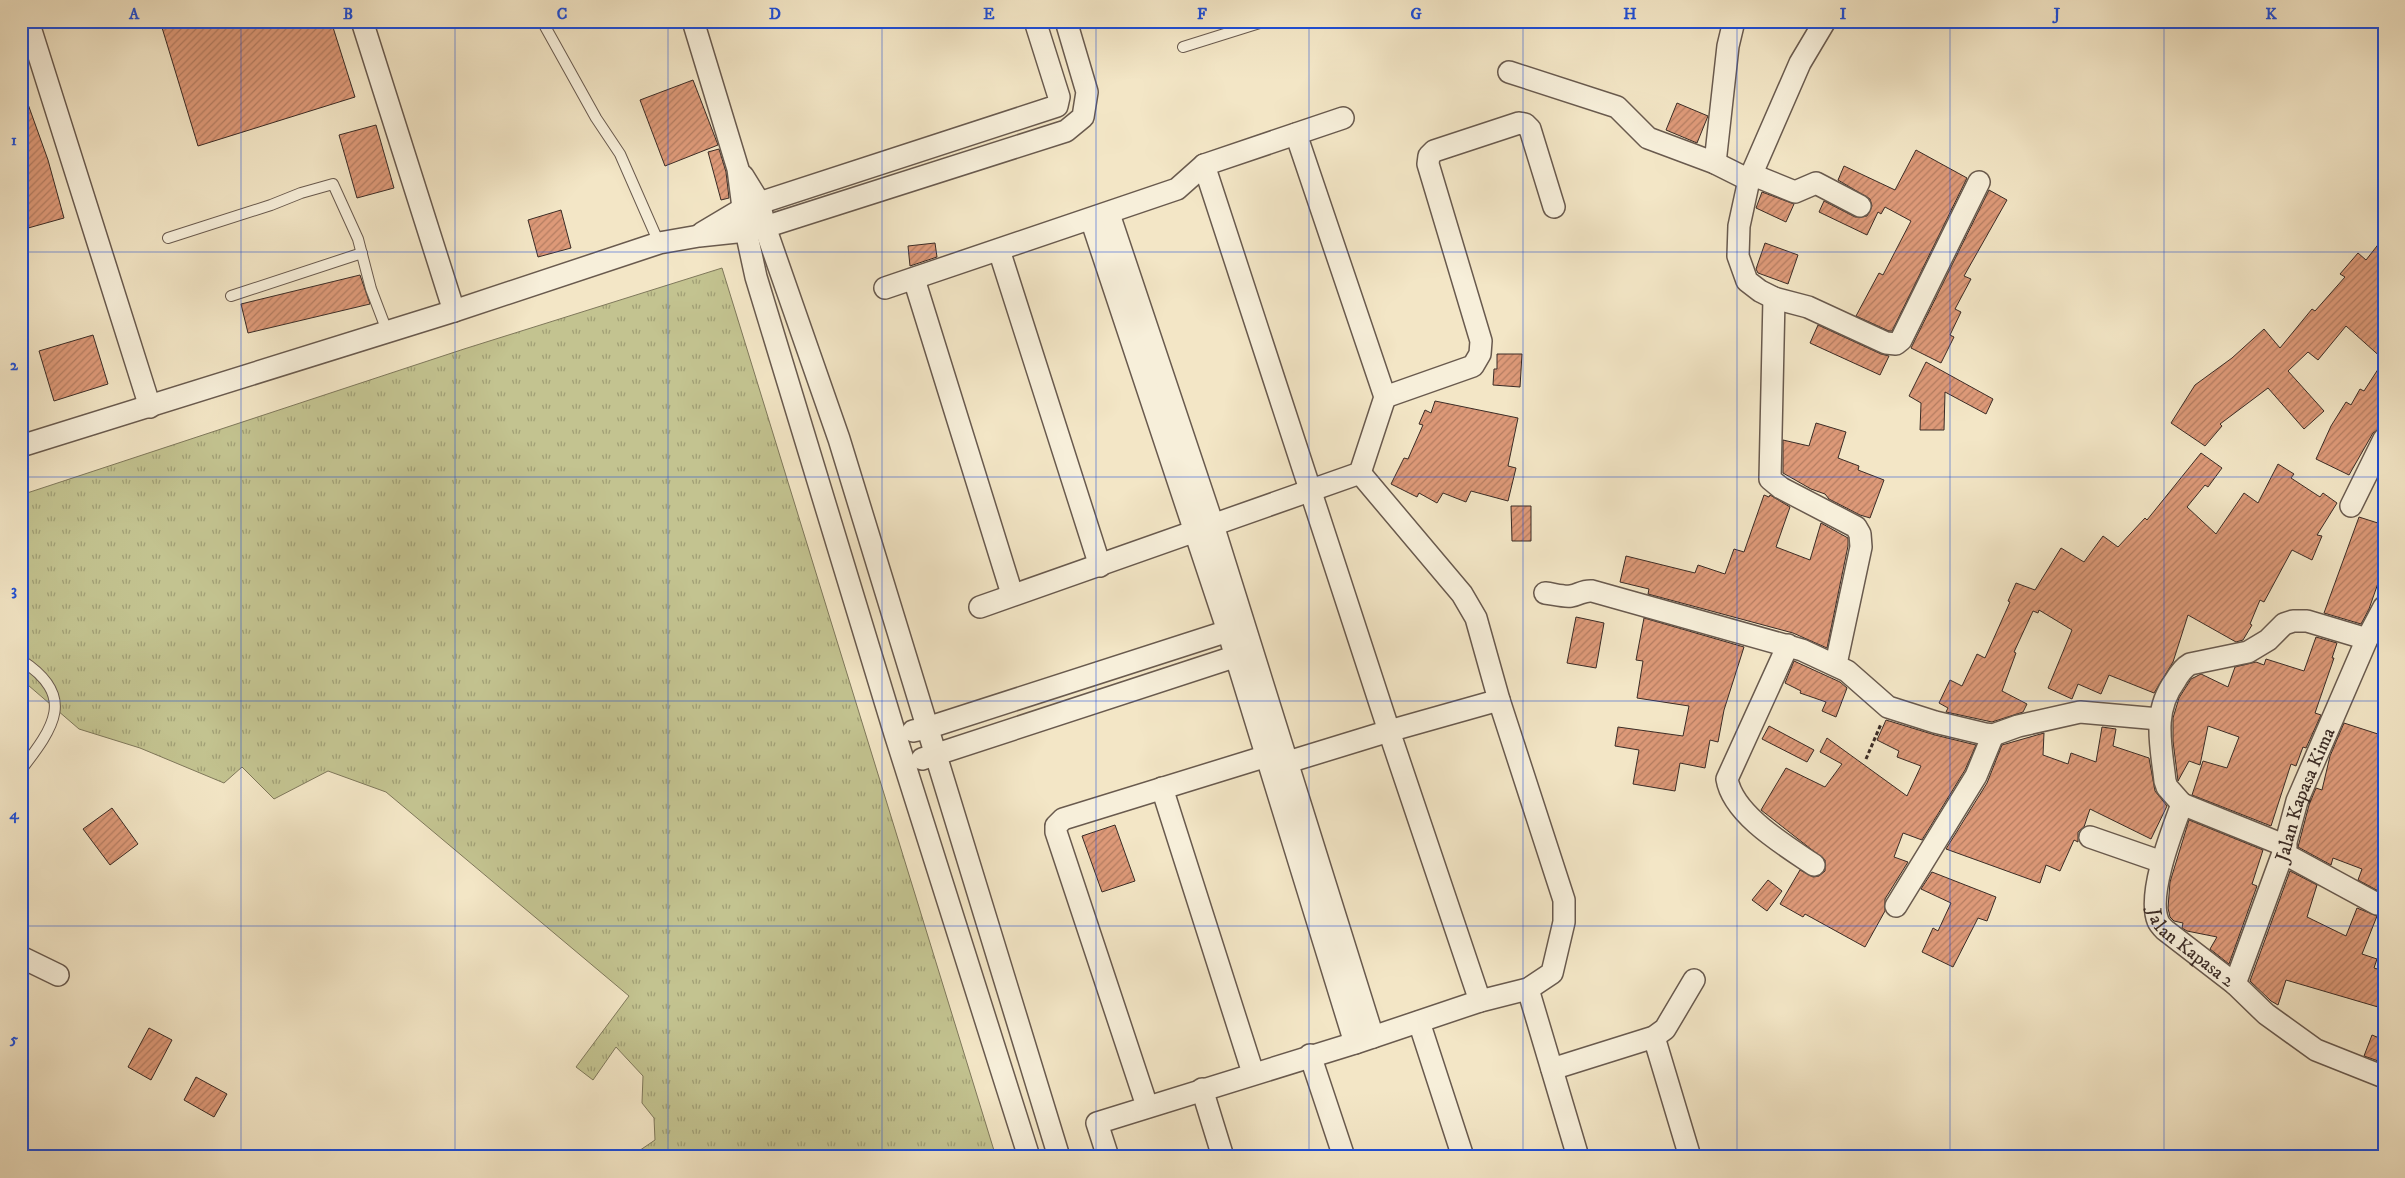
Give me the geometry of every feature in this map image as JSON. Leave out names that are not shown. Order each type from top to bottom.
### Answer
[{"type":"street","points":[[28,21],[150,407]]},
{"type":"street","points":[[362,21],[454,310]]},
{"type":"street","points":[[693,21],[738,169],[752,205],[756,229],[756,277],[895,734],[1029,1157]]},
{"type":"street","points":[[1035,21],[1059,97],[1058,104]]},
{"type":"street","points":[[21,446],[150,407],[659,243],[756,229],[1066,131],[1083,117],[1087,92],[1066,21]]},
{"type":"street","points":[[1715,163],[1728,46],[1734,21]]},
{"type":"street","points":[[1824,21],[1800,63],[1751,178],[1739,226],[1738,256],[1747,281],[1774,298],[1808,307],[1886,343],[1899,343],[1979,182]]},
{"type":"street","points":[[1509,72],[1617,107],[1622,110],[1632,125],[1648,138],[1751,178],[1795,192],[1816,183],[1860,206]]},
{"type":"street","points":[[699,236],[752,205],[1058,104],[1085,110]]},
{"type":"street","points":[[885,288],[1177,189],[1204,165],[1343,118]]},
{"type":"street","points":[[1385,397],[1473,366],[1480,354],[1481,340],[1428,164],[1429,156],[1434,151],[1519,123],[1526,124],[1530,129],[1554,207]]},
{"type":"street","points":[[1296,134],[1385,397],[1360,473]]},
{"type":"street","points":[[1204,165],[1232,256],[1312,491],[1389,731],[1480,1001]]},
{"type":"street","points":[[1100,216],[1237,629],[1267,756],[1364,1040]]},
{"type":"street","points":[[756,229],[839,439],[1059,1157]]},
{"type":"street","points":[[999,250],[1100,566]]},
{"type":"street","points":[[914,279],[1012,594]]},
{"type":"street","points":[[1774,298],[1770,479],[1781,488],[1845,520],[1856,527],[1860,534],[1861,547],[1836,664]]},
{"type":"street","points":[[2351,506],[2384,439]]},
{"type":"street","points":[[980,607],[1012,594],[1100,566],[1360,473]]},
{"type":"street","points":[[1108,1157],[1097,1123],[1310,1055],[1364,1040],[1480,1001],[1528,989],[1552,973],[1564,922],[1564,900],[1499,700],[1476,618],[1462,594],[1360,473]]},
{"type":"street","points":[[1546,593],[1574,596],[1584,590],[1592,591],[1788,645],[1836,664],[1847,671],[1888,707],[1935,722],[1993,735],[2027,724],[2080,712],[2160,714]]},
{"type":"street","name":"Jalan Kapasa Kima","points":[[2235,984],[2284,849],[2297,802],[2367,639],[2384,607]]},
{"type":"street","points":[[2367,639],[2307,622],[2284,624],[2268,640],[2248,652],[2185,667],[2172,685],[2160,714],[2165,781],[2167,787],[2182,804],[2284,849],[2377,904]]},
{"type":"street","points":[[895,734],[927,728],[1237,629]]},
{"type":"street","points":[[1788,645],[1726,779],[1744,812],[1770,834],[1814,865]]},
{"type":"street","points":[[906,765],[1244,653]]},
{"type":"street","points":[[1244,653],[1288,762],[1364,1040]]},
{"type":"street","points":[[1288,762],[1499,700]]},
{"type":"street","points":[[1896,906],[1976,776],[1993,735]]},
{"type":"street","points":[[1147,1106],[1056,832],[1056,826],[1063,819],[1267,756]]},
{"type":"street","points":[[1162,788],[1253,1073]]},
{"type":"street","name":"Jalan Kapasa 2","points":[[2182,804],[2162,862],[2156,909],[2158,922],[2172,936],[2235,984],[2266,1014],[2316,1050],[2384,1077]]},
{"type":"street","points":[[2090,837],[2162,862]]},
{"type":"street","points":[[21,956],[58,975]]},
{"type":"street","points":[[1552,1069],[1654,1037],[1665,1029],[1694,980]]},
{"type":"street","points":[[1528,989],[1578,1157]]},
{"type":"street","points":[[1419,1022],[1463,1157]]},
{"type":"street","points":[[1654,1037],[1690,1157]]},
{"type":"street","points":[[1310,1055],[1344,1157]]},
{"type":"street","points":[[1202,1089],[1223,1157]]},
{"type":"lane","points":[[542,21],[596,118],[620,154],[659,243]]},
{"type":"lane","points":[[1183,47],[1260,22]]},
{"type":"lane","points":[[168,238],[330,183],[335,186],[362,253],[371,289],[387,331]]},
{"type":"lane","points":[[231,296],[362,253]]},
{"type":"lane","points":[[21,660],[49,682],[55,697],[55,714],[43,742],[21,770]]},
{"type":"path","points":[[1866,759],[1888,707]]},
{"type":"green space","points":[[722,268],[996,1157],[630,1157],[655,1140],[654,1118],[642,1103],[643,1076],[616,1047],[593,1080],[576,1067],[629,996],[386,792],[328,771],[274,799],[242,767],[224,783],[140,748],[79,729],[21,679],[21,495],[464,349]]},
{"type":"building","points":[[160,21],[331,21],[355,97],[198,146]]},
{"type":"building","points":[[693,80],[718,145],[665,166],[640,100]]},
{"type":"building","points":[[21,93],[24,93],[48,160],[64,218],[21,230]]},
{"type":"building","points":[[1677,103],[1708,116],[1697,143],[1666,130]]},
{"type":"building","points":[[376,125],[394,188],[357,198],[339,135]]},
{"type":"building","points":[[719,149],[726,172],[729,198],[721,200],[708,152]]},
{"type":"building","points":[[1916,150],[1967,178],[1892,331],[1889,331],[1856,316],[1879,273],[1883,275],[1911,221],[1885,207],[1881,214],[1878,212],[1867,235],[1819,212],[1824,201],[1855,217],[1867,216],[1872,206],[1870,199],[1838,180],[1844,166],[1895,190]]},
{"type":"building","points":[[1989,190],[2007,200],[1964,276],[1971,279],[1955,309],[1961,312],[1950,335],[1954,337],[1941,363],[1911,348]]},
{"type":"building","points":[[1762,192],[1794,204],[1786,222],[1756,208]]},
{"type":"building","points":[[561,210],[571,248],[538,257],[528,220]]},
{"type":"building","points":[[2384,237],[2384,360],[2346,326],[2318,360],[2308,352],[2288,371],[2324,411],[2304,429],[2268,388],[2220,424],[2222,426],[2205,446],[2171,423],[2195,385],[2232,358],[2264,329],[2280,348],[2312,309],[2315,311],[2345,277],[2340,274],[2358,253],[2366,260]]},
{"type":"building","points":[[935,243],[937,257],[910,266],[908,246]]},
{"type":"building","points":[[1765,243],[1798,255],[1788,284],[1758,273],[1756,269]]},
{"type":"building","points":[[360,275],[370,304],[248,333],[241,304]]},
{"type":"building","points":[[1818,325],[1889,356],[1880,375],[1810,343]]},
{"type":"building","points":[[93,335],[108,384],[54,401],[39,351]]},
{"type":"building","points":[[1497,354],[1522,354],[1520,387],[1493,385],[1494,369],[1497,369]]},
{"type":"building","points":[[2384,360],[2384,426],[2373,433],[2349,475],[2316,459],[2331,426],[2346,402],[2351,405],[2360,389],[2364,391]]},
{"type":"building","points":[[1926,362],[1993,399],[1986,414],[1945,392],[1944,430],[1920,430],[1921,403],[1909,396]]},
{"type":"building","points":[[1435,401],[1518,418],[1508,466],[1516,468],[1508,501],[1471,491],[1466,502],[1443,493],[1437,503],[1419,493],[1417,497],[1391,484],[1404,458],[1408,459],[1423,425],[1419,424],[1425,410],[1431,413]]},
{"type":"building","points":[[1816,423],[1846,432],[1838,458],[1859,466],[1858,470],[1884,480],[1870,518],[1829,499],[1825,494],[1811,489],[1783,473],[1783,440],[1809,446]]},
{"type":"building","points":[[2201,453],[2222,468],[2208,487],[2205,485],[2187,507],[2216,534],[2244,493],[2258,503],[2278,464],[2294,474],[2291,478],[2320,497],[2323,493],[2337,503],[2317,535],[2322,536],[2312,560],[2292,550],[2264,602],[2260,600],[2250,624],[2252,625],[2243,640],[2236,642],[2188,615],[2173,662],[2154,693],[2109,675],[2101,694],[2078,684],[2072,699],[2048,688],[2072,630],[2039,610],[2038,613],[2033,611],[2014,652],[2016,653],[2002,691],[2027,704],[2023,712],[1992,722],[1946,712],[1948,708],[1939,703],[1950,680],[1962,686],[1977,654],[1985,658],[2010,602],[2008,601],[2016,583],[2035,590],[2061,548],[2084,562],[2103,536],[2118,547],[2145,518],[2147,520]]},
{"type":"building","points":[[1764,495],[1769,497],[1770,495],[1790,507],[1776,547],[1810,560],[1821,523],[1848,538],[1848,546],[1827,648],[1793,633],[1648,594],[1649,589],[1620,582],[1626,556],[1695,573],[1698,565],[1725,574],[1734,549],[1744,552]]},
{"type":"building","points":[[1511,506],[1531,506],[1531,541],[1512,541]]},
{"type":"building","points":[[2359,517],[2384,525],[2384,566],[2369,609],[2361,624],[2324,613]]},
{"type":"building","points":[[1576,617],[1604,623],[1596,668],[1567,663]]},
{"type":"building","points":[[1644,618],[1744,647],[1724,710],[1718,742],[1710,740],[1705,768],[1680,763],[1675,791],[1633,784],[1639,750],[1615,746],[1618,727],[1683,736],[1689,706],[1637,698],[1643,661],[1636,660]]},
{"type":"building","points":[[2316,637],[2337,643],[2332,658],[2334,658],[2315,713],[2321,715],[2306,748],[2303,747],[2296,766],[2291,764],[2271,826],[2192,795],[2203,761],[2227,768],[2239,737],[2208,726],[2200,765],[2189,761],[2178,781],[2173,741],[2173,718],[2179,698],[2191,679],[2201,674],[2228,687],[2235,667],[2256,662],[2264,665],[2266,659],[2304,671]]},
{"type":"building","points":[[1794,661],[1840,682],[1847,688],[1836,717],[1822,711],[1826,702],[1800,693],[1801,691],[1785,683]]},
{"type":"building","points":[[1886,720],[1976,745],[1965,770],[1922,840],[1903,833],[1894,857],[1908,862],[1885,899],[1885,911],[1865,947],[1805,914],[1803,917],[1780,904],[1800,870],[1813,877],[1819,876],[1825,871],[1825,860],[1761,810],[1786,768],[1825,787],[1842,764],[1820,752],[1827,738],[1907,796],[1921,766],[1897,757],[1899,751],[1877,740]]},
{"type":"building","points":[[2344,723],[2384,736],[2384,776],[2378,796],[2384,797],[2384,894],[2358,880],[2362,869],[2333,858],[2331,865],[2298,847],[2309,805],[2316,788],[2322,790],[2330,756]]},
{"type":"building","points":[[1769,726],[1814,750],[1807,762],[1762,739]]},
{"type":"building","points":[[2102,727],[2116,729],[2113,746],[2149,758],[2155,791],[2167,806],[2151,839],[2090,809],[2084,827],[2078,832],[2078,842],[2074,840],[2060,871],[2046,865],[2040,883],[1946,849],[1987,783],[2002,745],[2044,733],[2043,755],[2068,764],[2071,753],[2096,762]]},
{"type":"building","points":[[112,808],[138,844],[110,865],[83,829]]},
{"type":"building","points":[[2189,820],[2263,850],[2252,884],[2257,886],[2229,964],[2210,949],[2217,937],[2187,931],[2182,928],[2183,923],[2174,921],[2170,917],[2168,908],[2170,882]]},
{"type":"building","points":[[1115,825],[1135,881],[1102,892],[1082,836]]},
{"type":"building","points":[[2290,871],[2317,885],[2307,917],[2346,936],[2357,908],[2377,916],[2362,954],[2377,959],[2374,968],[2384,971],[2384,988],[2378,1007],[2286,980],[2278,1005],[2271,1001],[2250,981]]},
{"type":"building","points":[[1932,872],[1996,897],[1987,921],[1978,918],[1953,967],[1922,952],[1933,928],[1938,931],[1951,903],[1921,889]]},
{"type":"building","points":[[1768,880],[1782,891],[1767,911],[1752,900]]},
{"type":"building","points":[[149,1028],[172,1040],[151,1080],[128,1067]]},
{"type":"building","points":[[2372,1035],[2384,1040],[2384,1063],[2364,1056]]},
{"type":"building","points":[[196,1077],[227,1094],[214,1117],[184,1100]]}]
